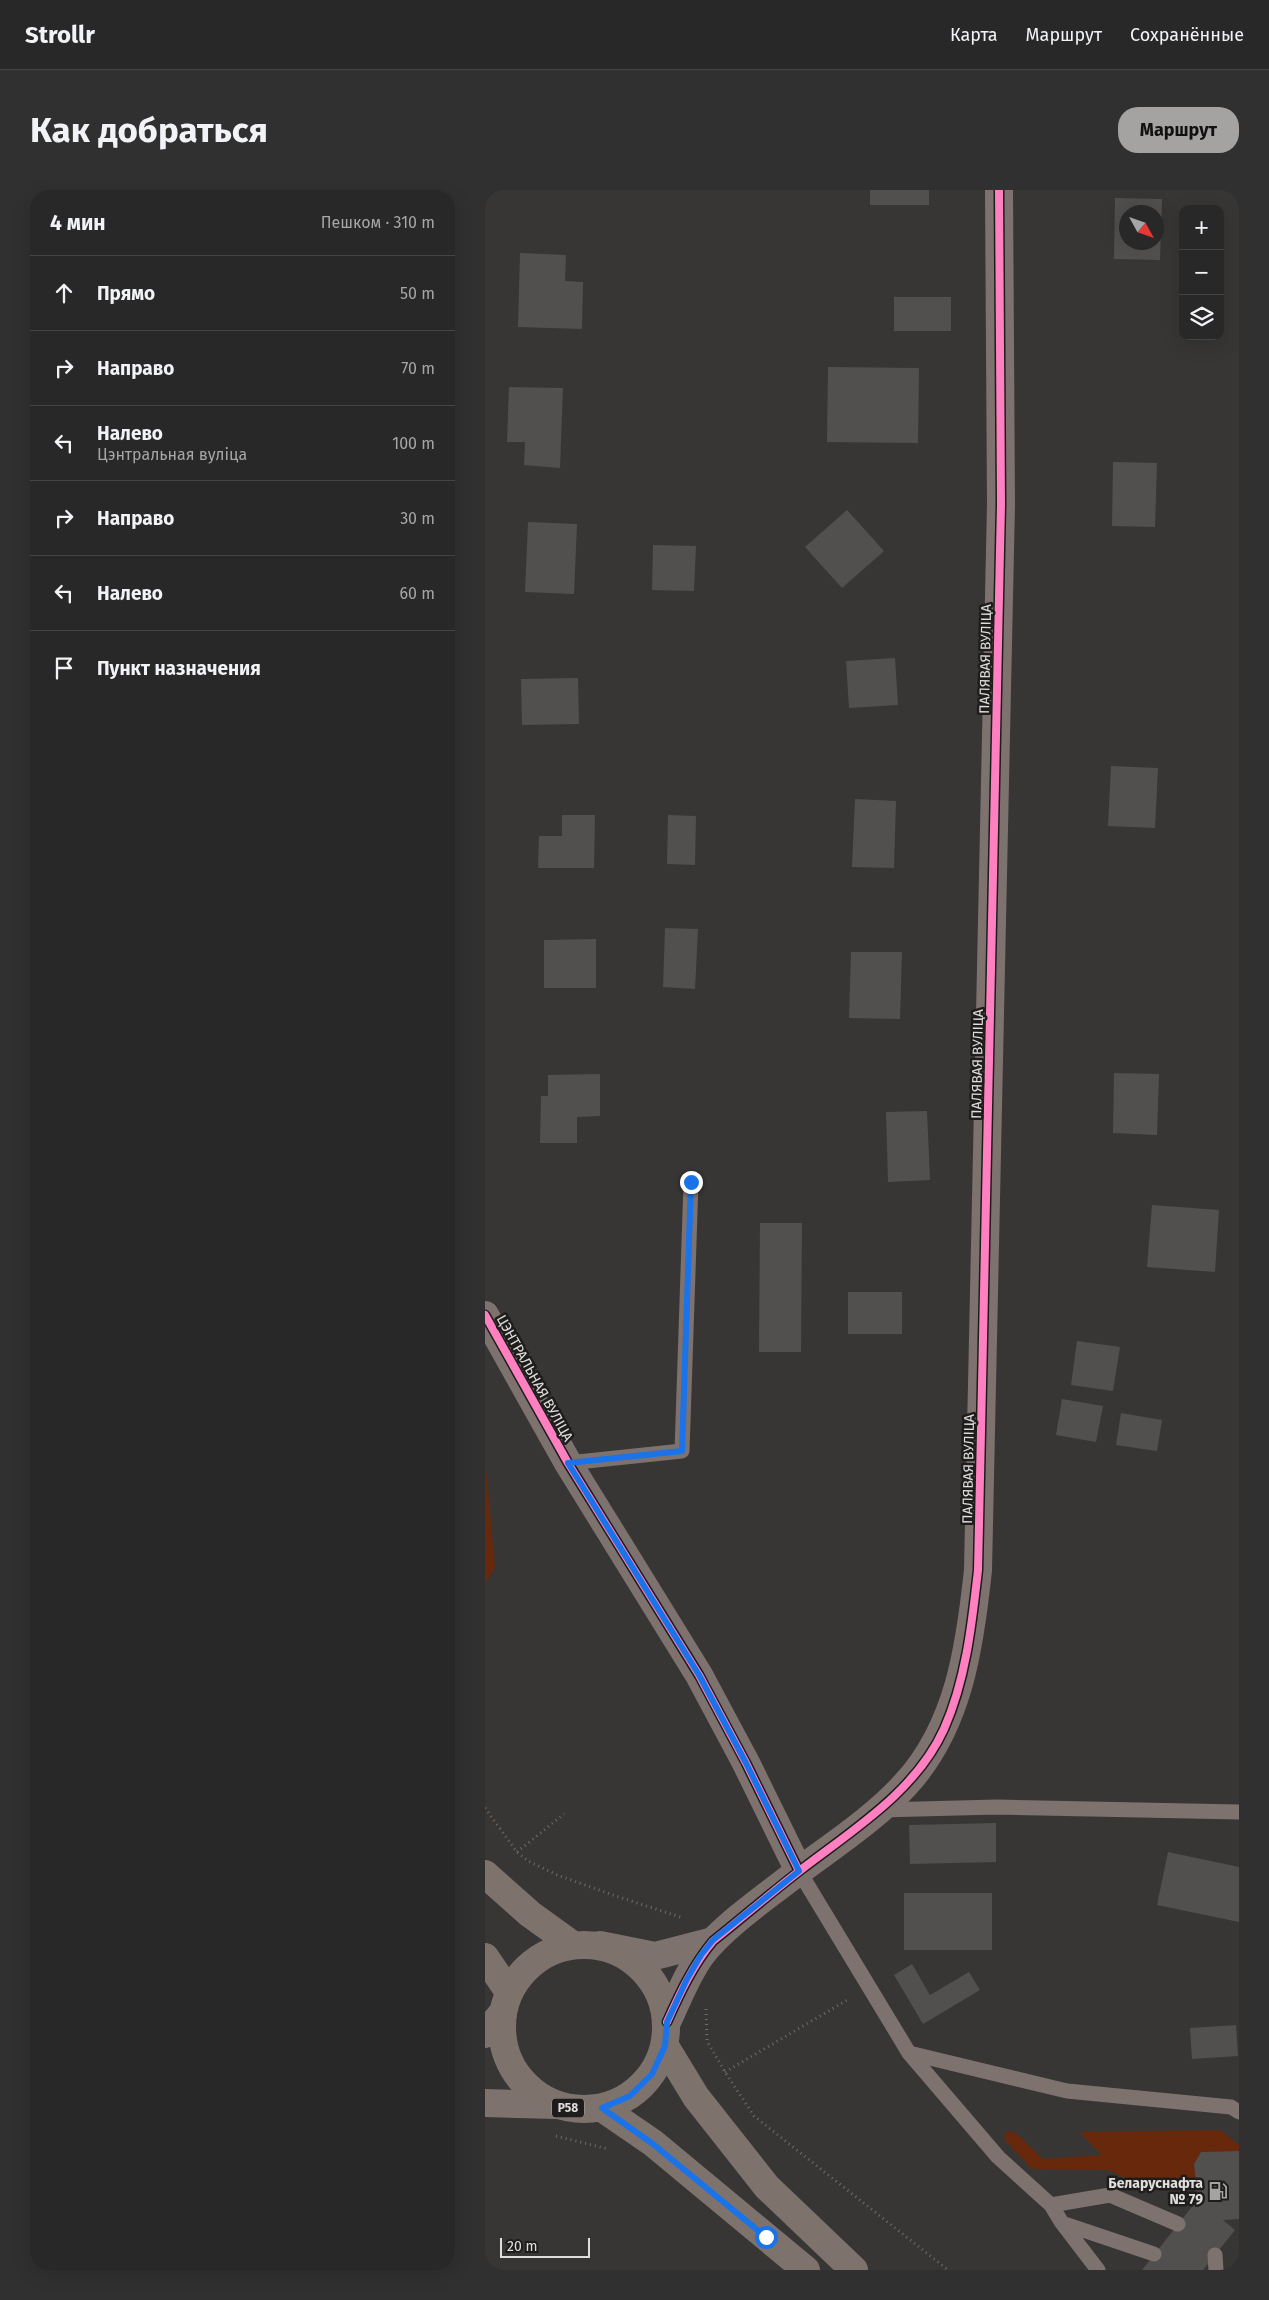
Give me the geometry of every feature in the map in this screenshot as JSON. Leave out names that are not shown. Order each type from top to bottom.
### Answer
[{"type":"main road","points":[[485,1874],[529,1914],[587,1945],[625,1955],[647,1972],[661,1996],[666,2034],[696,2097],[767,2187],[854,2270]]},
{"type":"main road","points":[[506,2002],[520,1975],[535,1960],[553,1950],[587,1945]]},
{"type":"main road","points":[[485,1957],[506,2002]]},
{"type":"main road","name":"Р58","points":[[506,2002],[501,2035],[507,2058],[524,2084],[535,2094],[556,2105],[579,2110],[602,2108],[630,2096],[652,2074],[666,2034]]},
{"type":"main road","name":"Р58","points":[[602,2108],[653,2144],[806,2270]]},
{"type":"street","name":"ПАЛЯВАЯ ВУЛІЦА","points":[[713,1940],[878,1810],[905,1785],[922,1765],[944,1729],[965,1663],[973,1617],[978,1570],[1001,514],[999,190]]},
{"type":"street","name":"ЦЭНТРАЛЬНАЯ ВУЛІЦА","points":[[485,1315],[568,1463],[699,1675],[746,1763],[799,1871]]},
{"type":"street","points":[[587,1945],[655,1956],[713,1940]]},
{"type":"street","points":[[666,2034],[687,1979],[701,1955],[713,1940]]},
{"type":"street","points":[[485,2034],[506,2002]]},
{"type":"street","points":[[485,2103],[556,2105]]},
{"type":"lane","points":[[568,1463],[682,1451],[691,1182]]},
{"type":"lane","points":[[878,1810],[997,1807],[1239,1812]]},
{"type":"lane","points":[[799,1871],[909,2052],[999,2157],[1051,2205],[1062,2223],[1098,2270]]},
{"type":"lane","points":[[909,2052],[1067,2091],[1231,2106],[1239,2112]]},
{"type":"lane","points":[[1051,2205],[1109,2195],[1179,2224]]},
{"type":"lane","points":[[1062,2223],[1154,2254]]},
{"type":"path","points":[[485,1808],[517,1852],[564,1814]]},
{"type":"path","points":[[870,1987],[725,2072],[754,2116],[948,2270]]},
{"type":"path","points":[[551,2135],[614,2151]]},
{"type":"shaded area","points":[[485,1457],[495,1568],[485,1583]]},
{"type":"shaded area","points":[[1220,2130],[1239,2145],[1239,2151],[1201,2152],[1194,2164],[1196,2182],[1150,2190],[1108,2170],[1032,2169],[1004,2139],[1007,2131],[1016,2133],[1043,2159],[1102,2155],[1079,2132]]},
{"type":"building","points":[[870,190],[929,190],[929,205],[870,205]]},
{"type":"building","points":[[1115,198],[1162,199],[1162,205],[1119,205],[1119,250],[1160,250],[1160,260],[1114,259]]},
{"type":"building","points":[[520,253],[566,255],[565,281],[583,282],[582,329],[518,327]]},
{"type":"building","points":[[894,297],[951,297],[951,331],[894,331]]},
{"type":"building","points":[[828,367],[919,368],[918,443],[827,442]]},
{"type":"building","points":[[509,387],[563,388],[560,468],[524,465],[525,442],[507,442]]},
{"type":"building","points":[[1113,462],[1157,463],[1155,527],[1112,526]]},
{"type":"building","points":[[847,510],[884,551],[842,588],[805,547]]},
{"type":"building","points":[[528,522],[577,524],[574,594],[525,592]]},
{"type":"building","points":[[653,545],[696,546],[694,591],[652,590]]},
{"type":"building","points":[[895,658],[898,705],[849,708],[846,661]]},
{"type":"building","points":[[578,678],[579,724],[522,725],[521,679]]},
{"type":"building","points":[[1111,766],[1158,768],[1155,828],[1108,826]]},
{"type":"building","points":[[855,799],[896,801],[894,868],[852,867]]},
{"type":"building","points":[[562,815],[595,815],[594,868],[538,868],[539,836],[562,836]]},
{"type":"building","points":[[668,815],[696,816],[695,865],[667,864]]},
{"type":"building","points":[[665,928],[698,929],[695,989],[663,987]]},
{"type":"building","points":[[596,939],[596,988],[544,988],[544,940]]},
{"type":"building","points":[[851,952],[902,952],[900,1019],[849,1018]]},
{"type":"building","points":[[1114,1073],[1159,1074],[1157,1135],[1113,1133]]},
{"type":"building","points":[[600,1074],[600,1116],[577,1117],[577,1143],[540,1143],[541,1096],[548,1096],[548,1075]]},
{"type":"building","points":[[927,1111],[930,1180],[888,1182],[886,1112]]},
{"type":"building","points":[[1152,1205],[1219,1210],[1215,1272],[1147,1267]]},
{"type":"building","points":[[760,1223],[802,1223],[801,1352],[759,1352]]},
{"type":"building","points":[[848,1292],[902,1292],[902,1334],[848,1334]]},
{"type":"building","points":[[1077,1341],[1120,1347],[1113,1391],[1071,1385]]},
{"type":"building","points":[[1062,1399],[1103,1406],[1096,1442],[1056,1435]]},
{"type":"building","points":[[1121,1413],[1162,1420],[1157,1451],[1116,1445]]},
{"type":"building","points":[[996,1823],[996,1862],[910,1864],[909,1825]]},
{"type":"building","points":[[1168,1852],[1239,1867],[1239,1922],[1157,1905]]},
{"type":"building","points":[[904,1893],[992,1893],[992,1950],[904,1950]]},
{"type":"building","points":[[912,1964],[930,1995],[969,1972],[980,1990],[923,2024],[894,1975]]},
{"type":"building","points":[[1236,2025],[1238,2056],[1192,2059],[1190,2028]]},
{"type":"building","points":[[1239,2151],[1239,2219],[1223,2220],[1235,2230],[1203,2270],[1142,2270],[1198,2199],[1194,2164],[1201,2152]]},
{"type":"cycle path","points":[[667,2022],[693,1970],[713,1941],[882,1807],[917,1771],[932,1751],[952,1710],[967,1651],[978,1570],[1001,504],[999,190]]},
{"type":"cycle path","points":[[485,1315],[568,1463],[699,1675],[746,1763],[799,1871]]},
{"type":"place","name":"Беларуснафта № 79","points":[[1218,2191]]},
{"type":"route","points":[[691,1182],[682,1451],[568,1463],[699,1675],[746,1763],[799,1871],[713,1940],[701,1955],[687,1979],[667,2022],[665,2046],[652,2074],[630,2096],[602,2108],[653,2144],[766,2237]]}]
